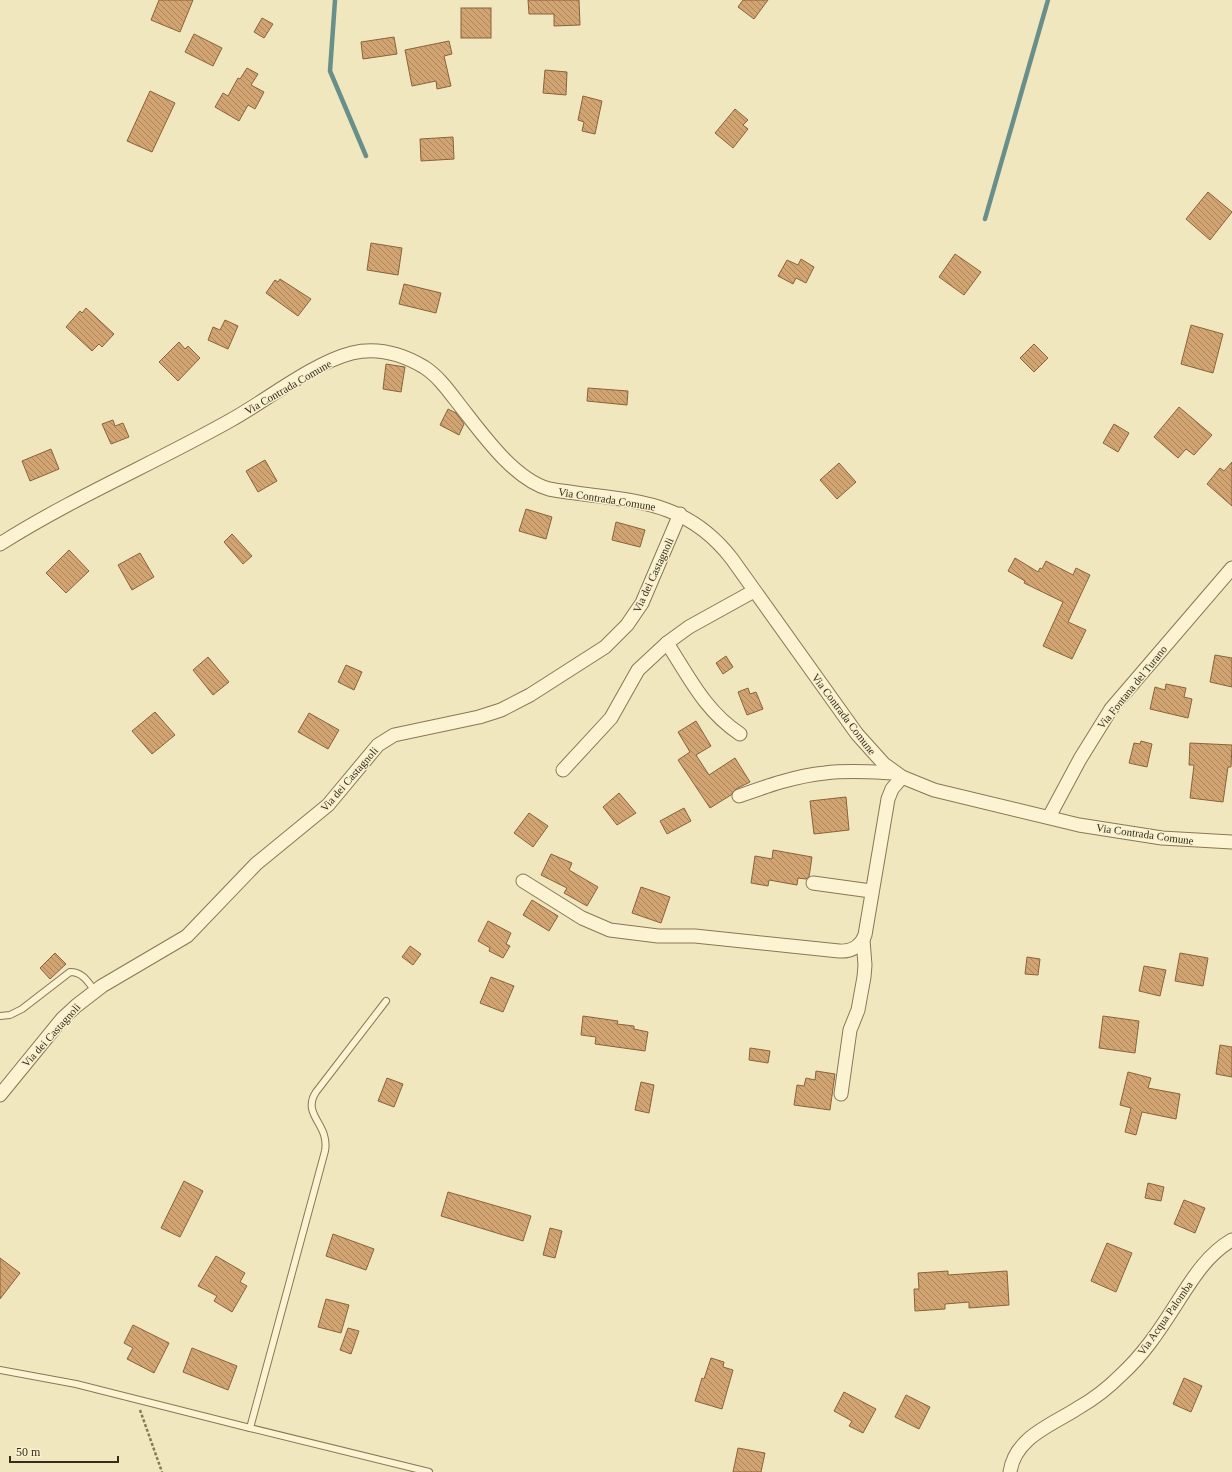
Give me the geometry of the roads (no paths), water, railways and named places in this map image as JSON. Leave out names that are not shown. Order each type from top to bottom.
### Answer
[{"type":"street","name":"Via Contrada Comune","points":[[0,544],[41,520],[232,420],[326,364],[351,354],[371,351],[400,356],[429,371],[444,385],[504,458],[523,477],[535,485],[549,489],[649,504],[680,514],[696,524],[719,544],[853,729],[878,758],[899,775],[934,790],[1092,827],[1162,838],[1232,842]]},
{"type":"street","name":"Via dei Castagnoli","points":[[0,1095],[62,1019],[95,991],[187,936],[256,864],[328,805],[346,786],[370,753],[383,741],[399,734],[480,717],[501,710],[536,691],[605,648],[627,625],[642,603],[680,514]]},
{"type":"street","name":"Via Fontana del Turano","points":[[1049,817],[1080,759],[1111,709],[1232,568]]},
{"type":"street","points":[[563,770],[611,718],[638,670],[667,643],[689,628],[754,591]]},
{"type":"street","points":[[667,643],[710,709],[726,725],[740,734]]},
{"type":"street","points":[[739,796],[790,779],[816,774],[854,771],[899,775],[888,799],[871,891],[867,931],[864,940],[864,977],[858,1010],[850,1030],[841,1094]]},
{"type":"street","points":[[523,881],[582,918],[610,930],[652,935],[694,936],[844,951],[854,948],[864,940]]},
{"type":"street","points":[[813,883],[871,891]]},
{"type":"street","name":"Via Acqua Palomba","points":[[1010,1472],[1016,1453],[1032,1436],[1098,1395],[1137,1360],[1152,1342],[1203,1265],[1216,1250],[1232,1240]]},
{"type":"lane","points":[[0,1016],[10,1015],[22,1009],[70,972],[75,972],[83,976],[95,991]]},
{"type":"lane","points":[[250,1428],[326,1151],[326,1136],[311,1107],[313,1097],[386,1001]]},
{"type":"lane","points":[[0,1370],[76,1384],[429,1472]]},
{"type":"waterway","points":[[335,0],[330,71],[366,156]]},
{"type":"waterway","points":[[985,219],[1048,0]]}]
